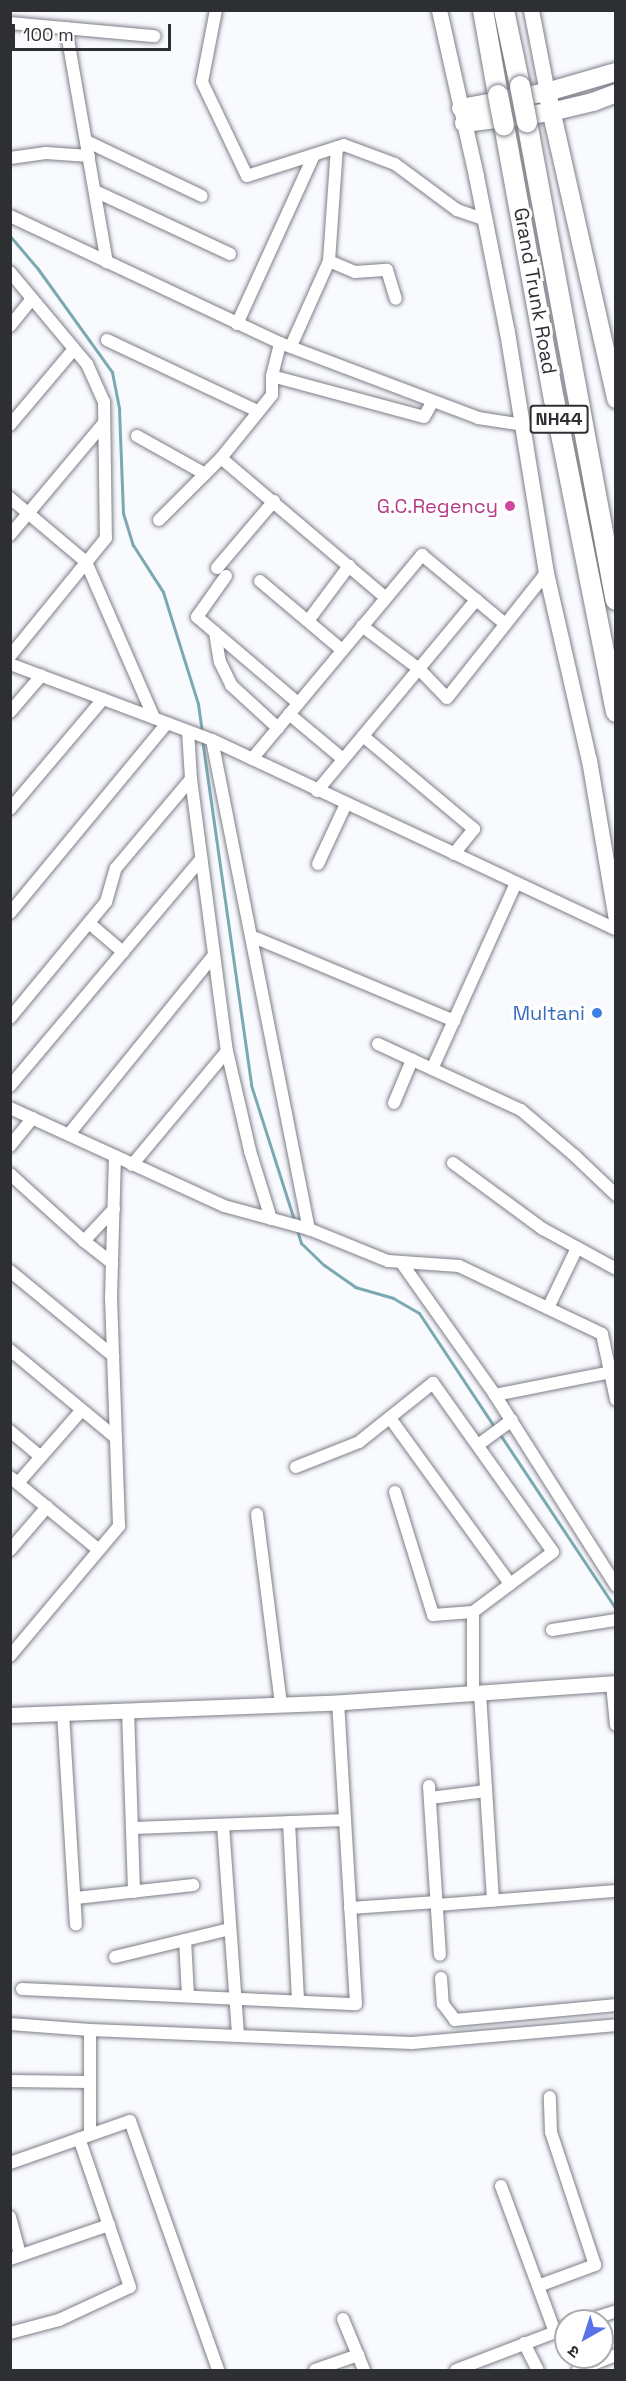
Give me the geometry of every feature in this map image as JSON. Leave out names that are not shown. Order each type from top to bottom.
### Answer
[{"type":"highway","name":"Grand Trunk Road","points":[[483,10],[554,399],[615,712]]},
{"type":"highway","name":"Grand Trunk Road","points":[[504,10],[527,122],[615,600]]},
{"type":"main road","points":[[463,115],[615,72]]},
{"type":"main road","points":[[547,92],[613,373],[615,399]]},
{"type":"main road","points":[[463,115],[551,112],[593,102],[615,93]]},
{"type":"street","points":[[19,10],[17,23],[154,36]]},
{"type":"street","points":[[216,10],[202,82],[247,176],[344,145],[395,164],[457,210],[480,218]]},
{"type":"street","points":[[439,10],[463,115],[524,425],[546,573],[589,759],[615,920]]},
{"type":"street","points":[[531,10],[547,92]]},
{"type":"street","points":[[66,28],[107,262]]},
{"type":"street","points":[[86,141],[201,195]]},
{"type":"street","points":[[159,520],[221,458],[272,395],[272,376],[285,344],[329,261],[337,147]]},
{"type":"street","points":[[10,158],[46,153],[89,156]]},
{"type":"street","points":[[237,324],[314,155]]},
{"type":"street","points":[[95,191],[230,254]]},
{"type":"street","points":[[10,216],[237,324],[285,344],[478,418],[524,425]]},
{"type":"street","points":[[329,261],[355,272],[387,270],[396,299]]},
{"type":"street","points":[[10,272],[87,364],[104,402],[106,538],[10,656]]},
{"type":"street","points":[[10,326],[33,299]]},
{"type":"street","points":[[107,340],[257,411]]},
{"type":"street","points":[[10,424],[74,349]]},
{"type":"street","points":[[272,376],[424,417],[433,401]]},
{"type":"street","points":[[10,535],[104,423]]},
{"type":"street","points":[[137,436],[205,474]]},
{"type":"street","points":[[221,458],[386,597]]},
{"type":"street","points":[[10,498],[86,562],[154,718]]},
{"type":"street","points":[[274,501],[222,572],[197,617],[298,703]]},
{"type":"street","points":[[252,759],[422,555],[505,624]]},
{"type":"street","points":[[308,621],[349,566]]},
{"type":"street","points":[[362,626],[419,669],[447,698],[546,573]]},
{"type":"street","points":[[261,581],[342,650]]},
{"type":"street","points":[[317,791],[476,600]]},
{"type":"street","points":[[215,632],[220,662],[231,685],[278,728]]},
{"type":"street","points":[[10,664],[210,739],[317,791],[615,928]]},
{"type":"street","points":[[10,712],[41,676]]},
{"type":"street","points":[[10,809],[103,699]]},
{"type":"street","points":[[289,714],[343,759]]},
{"type":"street","points":[[10,913],[167,723]]},
{"type":"street","points":[[192,732],[191,779],[227,1051],[250,1151],[271,1219]]},
{"type":"street","points":[[363,736],[474,829],[454,854]]},
{"type":"street","points":[[210,739],[306,1228]]},
{"type":"street","points":[[10,1018],[106,902],[116,868],[191,779]]},
{"type":"street","points":[[318,864],[346,804]]},
{"type":"street","points":[[10,1086],[201,859]]},
{"type":"street","points":[[432,1069],[516,883]]},
{"type":"street","points":[[89,923],[123,952]]},
{"type":"street","points":[[256,938],[454,1021]]},
{"type":"street","points":[[69,1134],[214,955]]},
{"type":"street","points":[[378,1044],[521,1110],[575,1156],[615,1195]]},
{"type":"street","points":[[132,1165],[227,1051]]},
{"type":"street","points":[[394,1103],[412,1060]]},
{"type":"street","points":[[10,1108],[224,1206],[306,1228],[388,1261],[459,1266],[602,1334],[613,1372],[615,1400]]},
{"type":"street","points":[[10,1146],[33,1118]]},
{"type":"street","points":[[10,1656],[118,1527],[112,1263],[115,1156]]},
{"type":"street","points":[[453,1163],[543,1229],[615,1269]]},
{"type":"street","points":[[10,1174],[84,1241],[112,1263]]},
{"type":"street","points":[[84,1241],[114,1209]]},
{"type":"street","points":[[548,1308],[577,1248]]},
{"type":"street","points":[[401,1262],[495,1395],[508,1423],[615,1586]]},
{"type":"street","points":[[10,1271],[113,1356]]},
{"type":"street","points":[[10,1350],[116,1438]]},
{"type":"street","points":[[495,1395],[613,1372]]},
{"type":"street","points":[[296,1467],[359,1443],[433,1383],[554,1552],[473,1612],[433,1615],[395,1492]]},
{"type":"street","points":[[82,1410],[40,1456],[14,1480],[99,1550]]},
{"type":"street","points":[[390,1418],[510,1584]]},
{"type":"street","points":[[478,1445],[508,1423]]},
{"type":"street","points":[[10,1431],[40,1456]]},
{"type":"street","points":[[10,1550],[47,1507]]},
{"type":"street","points":[[257,1514],[281,1704]]},
{"type":"street","points":[[473,1612],[476,1693],[494,1901]]},
{"type":"street","points":[[552,1630],[612,1620]]},
{"type":"street","points":[[10,1715],[338,1702],[614,1683],[615,1725]]},
{"type":"street","points":[[22,1989],[356,2004],[338,1702]]},
{"type":"street","points":[[128,1710],[134,1892]]},
{"type":"street","points":[[63,1713],[76,1925]]},
{"type":"street","points":[[440,1955],[430,1792],[486,1791]]},
{"type":"street","points":[[133,1828],[345,1820]]},
{"type":"street","points":[[289,1822],[298,2001]]},
{"type":"street","points":[[223,1824],[238,2034]]},
{"type":"street","points":[[76,1898],[193,1885]]},
{"type":"street","points":[[350,1908],[494,1901],[615,1891]]},
{"type":"street","points":[[115,1958],[230,1929]]},
{"type":"street","points":[[185,1940],[188,1996]]},
{"type":"street","points":[[441,1978],[443,2004],[455,2020],[615,2005]]},
{"type":"street","points":[[10,2024],[90,2030],[238,2034],[412,2043],[615,2025]]},
{"type":"street","points":[[10,2333],[59,2320],[130,2287],[109,2225],[85,2136],[90,2082],[90,2030]]},
{"type":"street","points":[[10,2081],[90,2082]]},
{"type":"street","points":[[538,2286],[595,2265],[551,2132],[550,2097]]},
{"type":"street","points":[[10,2163],[130,2121],[218,2370]]},
{"type":"street","points":[[501,2186],[538,2286],[554,2317]]},
{"type":"street","points":[[10,2217],[15,2257],[109,2225]]},
{"type":"street","points":[[343,2319],[364,2370]]},
{"type":"street","points":[[456,2370],[554,2332]]},
{"type":"street","points":[[524,2343],[538,2370]]},
{"type":"street","points":[[315,2370],[358,2355]]},
{"type":"street","points":[[578,2370],[615,2355]]},
{"type":"waterway","points":[[10,236],[38,269],[112,372],[119,409],[123,513],[133,545],[163,592],[198,704],[202,733]]},
{"type":"waterway","points":[[202,739],[251,1085],[294,1220]]},
{"type":"waterway","points":[[297,1230],[301,1243],[324,1265],[355,1287],[393,1298],[419,1313],[495,1428]]},
{"type":"waterway","points":[[499,1433],[616,1609]]},
{"type":"place","name":"G.C.Regency","points":[[510,506]]},
{"type":"place","name":"Multani","points":[[597,1013]]}]
